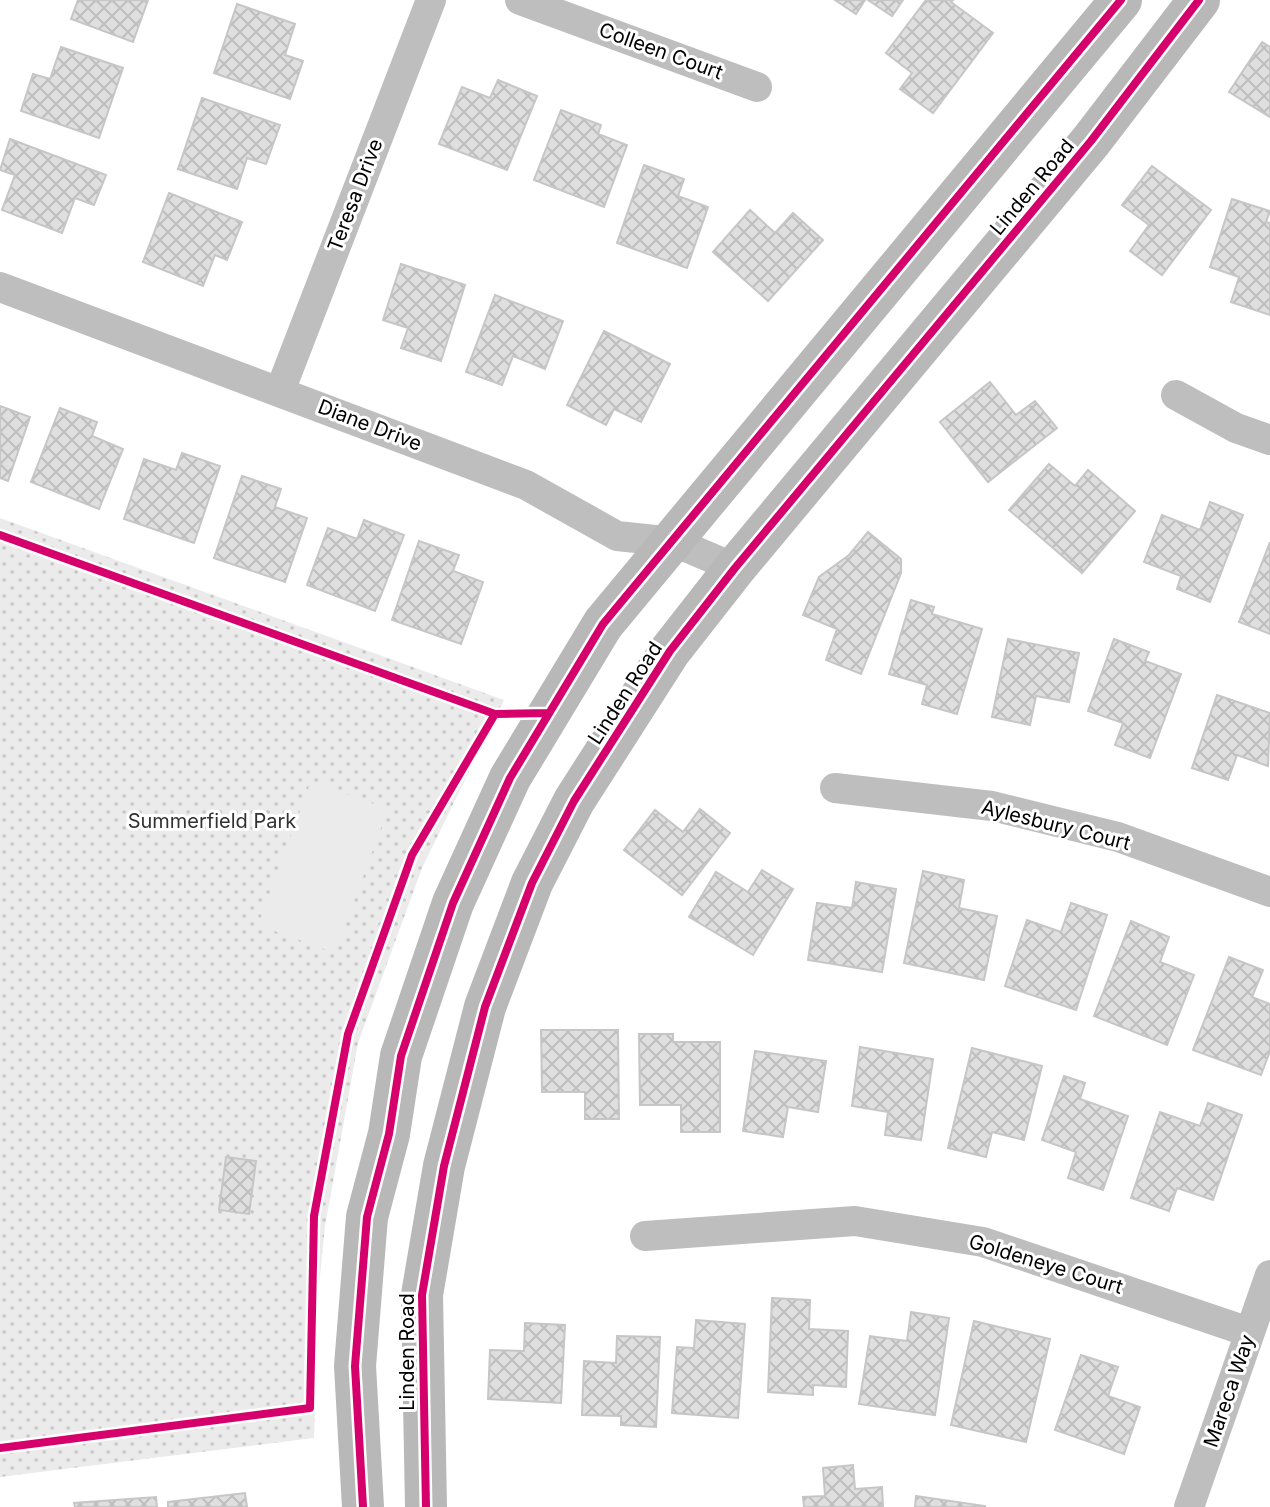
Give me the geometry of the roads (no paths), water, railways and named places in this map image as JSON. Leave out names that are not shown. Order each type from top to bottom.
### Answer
[{"type":"street","name":"Teresa Drive","points":[[280,391],[431,0]]},
{"type":"street","name":"Colleen Court","points":[[520,0],[757,87]]},
{"type":"street","points":[[363,1507],[355,1366],[367,1217],[389,1134],[401,1056],[453,903],[510,778],[603,624],[1121,0]]},
{"type":"street","name":"Linden Road","points":[[426,1507],[422,1295],[444,1166],[485,1007],[532,883],[574,801],[670,651],[735,568],[1091,141],[1199,0]]},
{"type":"street","name":"Diane Drive","points":[[0,287],[526,485],[617,536],[674,542],[735,568]]},
{"type":"street","points":[[1176,395],[1236,428],[1270,440]]},
{"type":"street","name":"Aylesbury Court","points":[[835,788],[992,806],[1118,837],[1270,892]]},
{"type":"street","name":"Goldeneye Court","points":[[645,1236],[855,1221],[983,1242],[1249,1332]]},
{"type":"street","name":"Mareca Way","points":[[1189,1507],[1270,1275]]},
{"type":"park label","name":"Summerfield Park","points":[[212,821]]}]
